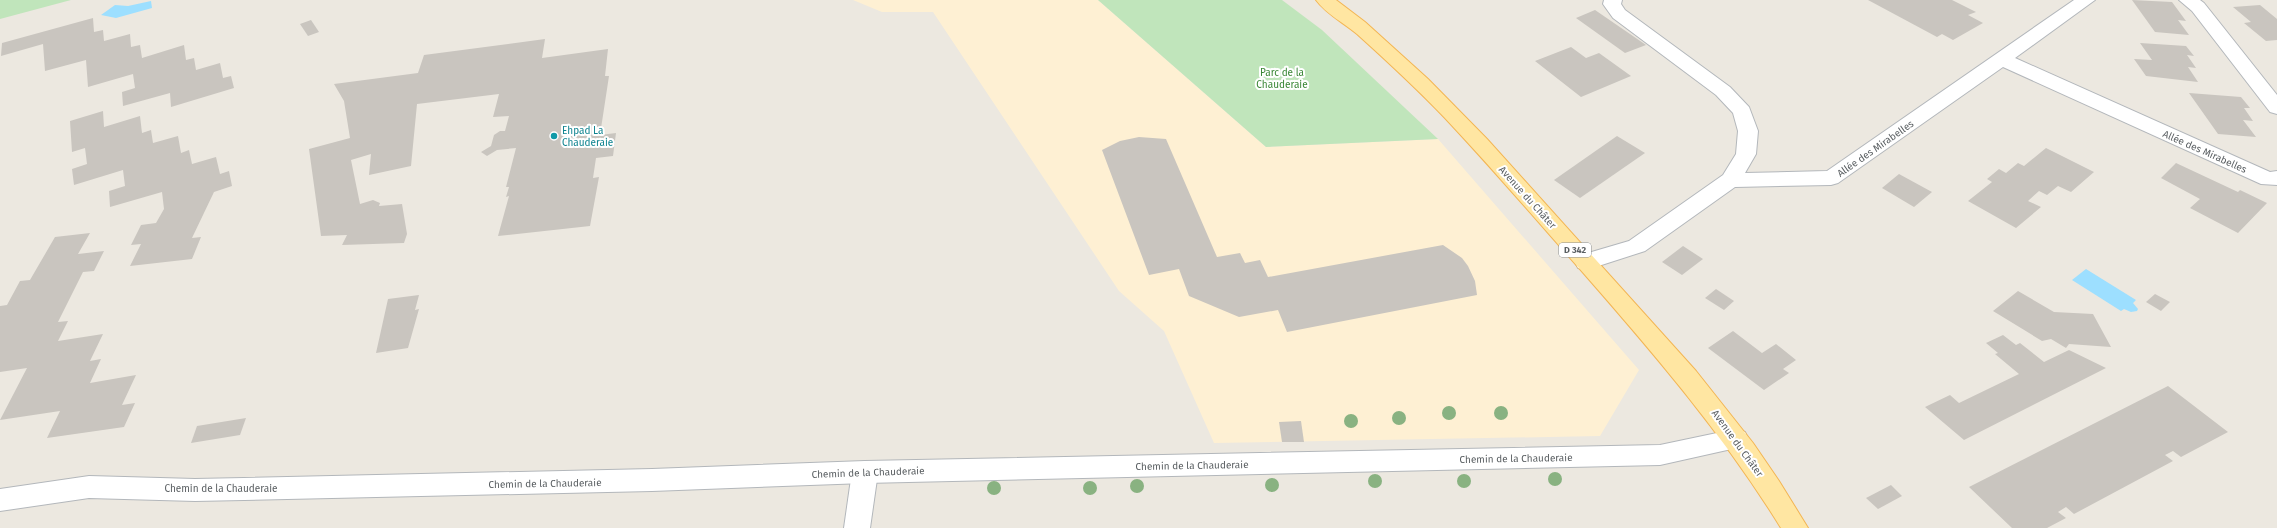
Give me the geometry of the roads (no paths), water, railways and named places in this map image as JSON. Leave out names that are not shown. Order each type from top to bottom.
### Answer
[{"type":"main road","name":"Avenue du Châter","points":[[1325,0],[1372,37],[1465,127],[1679,366],[1736,439],[1795,528]]},
{"type":"street","points":[[1586,262],[1636,246],[1730,180],[1746,154],[1748,131],[1742,111],[1723,91],[1620,14],[1612,4],[1613,0]]},
{"type":"street","name":"Allée des Mirabelles","points":[[1730,180],[1831,178],[2003,60],[2086,0]]},
{"type":"street","points":[[2188,0],[2198,7],[2277,108]]},
{"type":"street","name":"Allée des Mirabelles","points":[[2003,60],[2268,179],[2277,178]]},
{"type":"street","name":"Chemin de la Chauderaie","points":[[0,500],[89,487],[203,490],[652,480],[865,472],[1660,455],[1736,439]]},
{"type":"street","points":[[857,528],[865,472]]},
{"type":"water","points":[[151,1],[152,8],[116,18],[101,15],[115,5],[128,6]]},
{"type":"water","points":[[2086,269],[2136,300],[2133,303],[2138,309],[2137,311],[2131,312],[2124,309],[2121,311],[2072,280]]},
{"type":"place","name":"Ehpad La Chauderaie","points":[[554,136]]},
{"type":"park label","name":"Parc de la Chauderaie","points":[[1282,78]]}]
